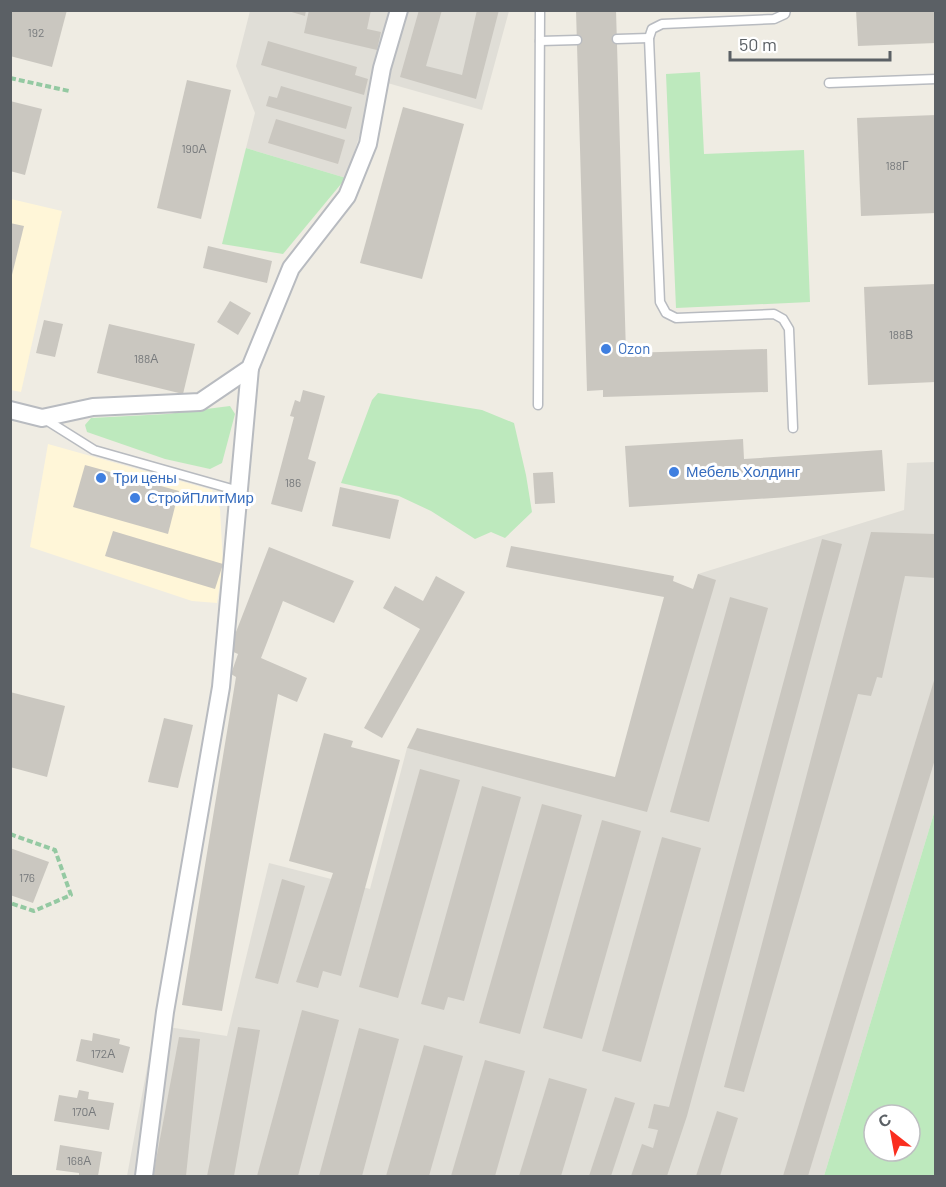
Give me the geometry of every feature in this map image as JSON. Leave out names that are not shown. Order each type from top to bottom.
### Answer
[{"type":"street","points":[[144,1176],[165,1012],[221,687],[250,368],[291,268],[347,195],[368,144],[382,68],[399,10]]},
{"type":"street","points":[[10,410],[42,418],[93,407],[200,402],[250,368]]},
{"type":"lane","points":[[538,405],[540,10]]},
{"type":"lane","points":[[786,10],[784,14],[774,19],[662,24],[652,29],[649,38],[660,302],[666,313],[676,318],[774,314],[783,319],[789,329],[793,428]]},
{"type":"lane","points":[[617,39],[649,38]]},
{"type":"lane","points":[[540,41],[577,40]]},
{"type":"lane","points":[[829,82],[936,79]]},
{"type":"lane","points":[[42,418],[94,450],[238,491]]},
{"type":"path","points":[[10,78],[69,91]]},
{"type":"path","points":[[10,834],[55,850],[71,895],[34,911],[10,903]]},
{"type":"shaded area","points":[[250,11],[509,11],[482,110],[377,80],[346,178],[246,148],[255,113],[236,66]]},
{"type":"shaded area","points":[[11,199],[62,211],[21,392],[11,390]]},
{"type":"shaded area","points":[[48,444],[212,490],[220,509],[223,564],[217,603],[192,601],[30,547]]},
{"type":"shaded area","points":[[935,462],[935,810],[824,1176],[127,1176],[155,1025],[227,1036],[269,863],[370,889],[407,748],[628,806],[698,574],[904,510],[907,463]]},
{"type":"green space","points":[[700,72],[704,154],[804,150],[810,302],[676,308],[666,74]]},
{"type":"green space","points":[[246,148],[346,178],[283,254],[222,244]]},
{"type":"green space","points":[[378,393],[482,410],[514,423],[532,512],[505,538],[491,532],[475,539],[431,511],[399,496],[341,483],[372,400]]},
{"type":"green space","points":[[230,406],[235,414],[222,463],[210,469],[165,459],[87,432],[85,425],[91,418],[167,414]]},
{"type":"green space","points":[[935,810],[935,1176],[824,1176]]},
{"type":"building","points":[[10,10],[67,10],[52,67],[10,56]]},
{"type":"building","points":[[285,10],[306,10],[305,16]]},
{"type":"building","points":[[309,10],[371,10],[367,29],[381,32],[377,50],[304,33]]},
{"type":"building","points":[[419,10],[442,10],[426,66],[462,75],[477,10],[499,10],[476,99],[400,77]]},
{"type":"building","points":[[576,10],[616,10],[626,353],[767,349],[768,392],[603,397],[603,390],[587,391]]},
{"type":"building","points":[[856,10],[936,10],[936,43],[858,46]]},
{"type":"building","points":[[268,41],[357,67],[355,75],[368,79],[364,95],[261,65]]},
{"type":"building","points":[[187,80],[231,90],[201,219],[157,208]]},
{"type":"building","points":[[281,86],[352,107],[346,129],[266,106],[269,96],[277,98]]},
{"type":"building","points":[[10,101],[42,109],[25,175],[10,171]]},
{"type":"building","points":[[403,107],[464,124],[422,279],[360,263]]},
{"type":"building","points":[[936,115],[936,213],[861,216],[857,118]]},
{"type":"building","points":[[276,119],[345,140],[338,164],[268,143]]},
{"type":"building","points":[[10,223],[24,226],[11,279],[10,279]]},
{"type":"building","points":[[208,246],[272,261],[267,283],[203,268]]},
{"type":"building","points":[[936,284],[936,382],[868,385],[864,287]]},
{"type":"building","points":[[230,301],[251,313],[238,335],[217,322]]},
{"type":"building","points":[[44,320],[63,324],[55,357],[36,353]]},
{"type":"building","points":[[109,324],[195,344],[183,394],[97,373]]},
{"type":"building","points":[[303,390],[325,396],[308,459],[316,462],[302,512],[271,504],[294,417],[290,416],[295,400],[300,402]]},
{"type":"building","points":[[743,439],[744,459],[882,450],[885,491],[629,507],[625,446]]},
{"type":"building","points":[[85,465],[179,491],[168,534],[73,507]]},
{"type":"building","points":[[553,472],[555,503],[535,504],[533,473]]},
{"type":"building","points":[[340,487],[399,500],[390,539],[332,526]]},
{"type":"building","points":[[113,531],[223,564],[215,589],[105,556]]},
{"type":"building","points":[[871,532],[936,534],[936,578],[905,576],[882,678],[877,677],[871,696],[858,694],[744,1092],[724,1087]]},
{"type":"building","points":[[822,539],[842,544],[687,1116],[667,1176],[631,1176],[642,1144],[653,1148],[658,1130],[648,1128],[654,1104],[669,1107]]},
{"type":"building","points":[[511,546],[674,576],[673,581],[693,589],[698,574],[716,580],[647,812],[407,748],[417,728],[615,777],[664,597],[506,567]]},
{"type":"building","points":[[269,547],[354,581],[334,623],[283,601],[261,658],[307,678],[297,702],[278,694],[222,1011],[182,1005],[236,677],[231,674],[238,654],[229,650]]},
{"type":"building","points":[[436,576],[465,592],[382,738],[364,728],[420,629],[383,608],[395,586],[423,601]]},
{"type":"building","points":[[730,597],[768,608],[709,822],[670,812]]},
{"type":"building","points":[[936,674],[936,756],[808,1176],[783,1176]]},
{"type":"building","points":[[10,692],[65,706],[47,777],[10,767]]},
{"type":"building","points":[[164,718],[193,725],[178,788],[148,782]]},
{"type":"building","points":[[324,733],[353,741],[351,747],[400,760],[341,976],[323,971],[318,988],[296,982],[333,873],[289,861]]},
{"type":"building","points":[[420,769],[460,780],[398,998],[359,987]]},
{"type":"building","points":[[482,786],[521,797],[464,1001],[448,997],[444,1010],[421,1004]]},
{"type":"building","points":[[542,804],[582,815],[520,1034],[479,1023]]},
{"type":"building","points":[[602,820],[641,831],[582,1039],[543,1028]]},
{"type":"building","points":[[662,837],[701,848],[641,1062],[602,1051]]},
{"type":"building","points":[[10,848],[49,862],[33,903],[10,895]]},
{"type":"building","points":[[282,879],[305,886],[278,984],[255,978]]},
{"type":"building","points":[[302,1010],[339,1020],[298,1176],[257,1176]]},
{"type":"building","points":[[238,1027],[260,1030],[234,1176],[207,1176]]},
{"type":"building","points":[[359,1028],[399,1039],[362,1176],[319,1176]]},
{"type":"building","points":[[93,1033],[120,1039],[119,1044],[130,1047],[123,1073],[76,1061],[81,1039],[92,1041]]},
{"type":"building","points":[[179,1037],[200,1039],[186,1176],[153,1176]]},
{"type":"building","points":[[424,1045],[463,1056],[429,1176],[386,1176]]},
{"type":"building","points":[[485,1060],[525,1071],[495,1176],[451,1176]]},
{"type":"building","points":[[549,1078],[587,1089],[561,1176],[519,1176]]},
{"type":"building","points":[[79,1090],[89,1092],[88,1099],[114,1103],[109,1130],[54,1121],[59,1095],[77,1098]]},
{"type":"building","points":[[615,1097],[635,1103],[611,1176],[589,1176]]},
{"type":"building","points":[[717,1111],[738,1118],[720,1176],[696,1176]]},
{"type":"building","points":[[60,1145],[102,1152],[98,1176],[79,1176],[79,1173],[56,1170]]},
{"type":"place","name":"Ozon","points":[[606,349]]},
{"type":"place","name":"Мебель Холдинг","points":[[674,472]]},
{"type":"place","name":"Три цены","points":[[101,478]]},
{"type":"place","name":"СтройПлитМир","points":[[135,498]]}]
